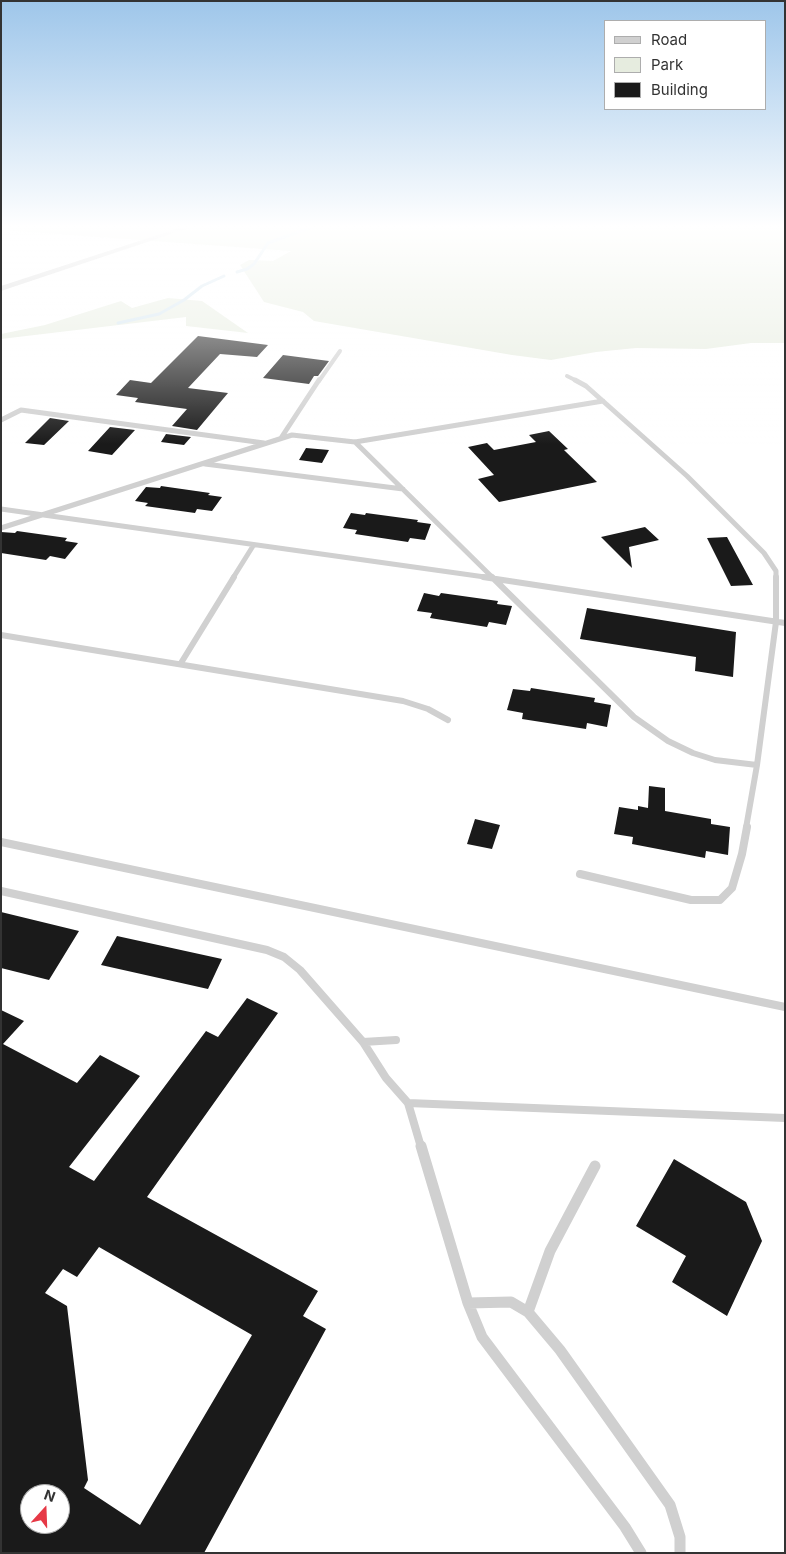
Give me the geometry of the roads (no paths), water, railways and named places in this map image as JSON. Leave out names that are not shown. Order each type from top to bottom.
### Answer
[{"type":"lane","points":[[281,438],[340,352]]},
{"type":"lane","points":[[567,376],[586,386],[687,476],[764,553],[776,571],[776,622],[757,765],[742,854],[732,888],[720,900],[692,900],[580,874]]},
{"type":"lane","points":[[1,528],[292,435],[356,442],[603,401]]},
{"type":"lane","points":[[1,420],[21,410],[267,443]]},
{"type":"lane","points":[[356,442],[634,717],[668,741],[715,760],[757,765]]},
{"type":"lane","points":[[202,464],[402,489]]},
{"type":"lane","points":[[1,509],[253,546],[493,578],[785,623]]},
{"type":"lane","points":[[181,663],[253,546]]},
{"type":"lane","points":[[1,635],[181,663],[403,701],[428,709],[448,720]]},
{"type":"lane","points":[[1,842],[785,1006]]},
{"type":"lane","points":[[1,890],[267,950],[284,957],[300,970],[363,1042],[386,1078],[408,1103],[468,1302],[482,1337],[625,1527],[640,1553]]},
{"type":"lane","points":[[363,1042],[396,1040]]},
{"type":"lane","points":[[408,1103],[785,1118]]},
{"type":"lane","points":[[528,1312],[550,1251],[595,1166]]},
{"type":"lane","points":[[468,1302],[511,1302],[528,1312],[560,1350],[670,1505],[680,1537],[680,1553]]},
{"type":"waterway","points":[[118,323],[159,314],[185,300]]}]
